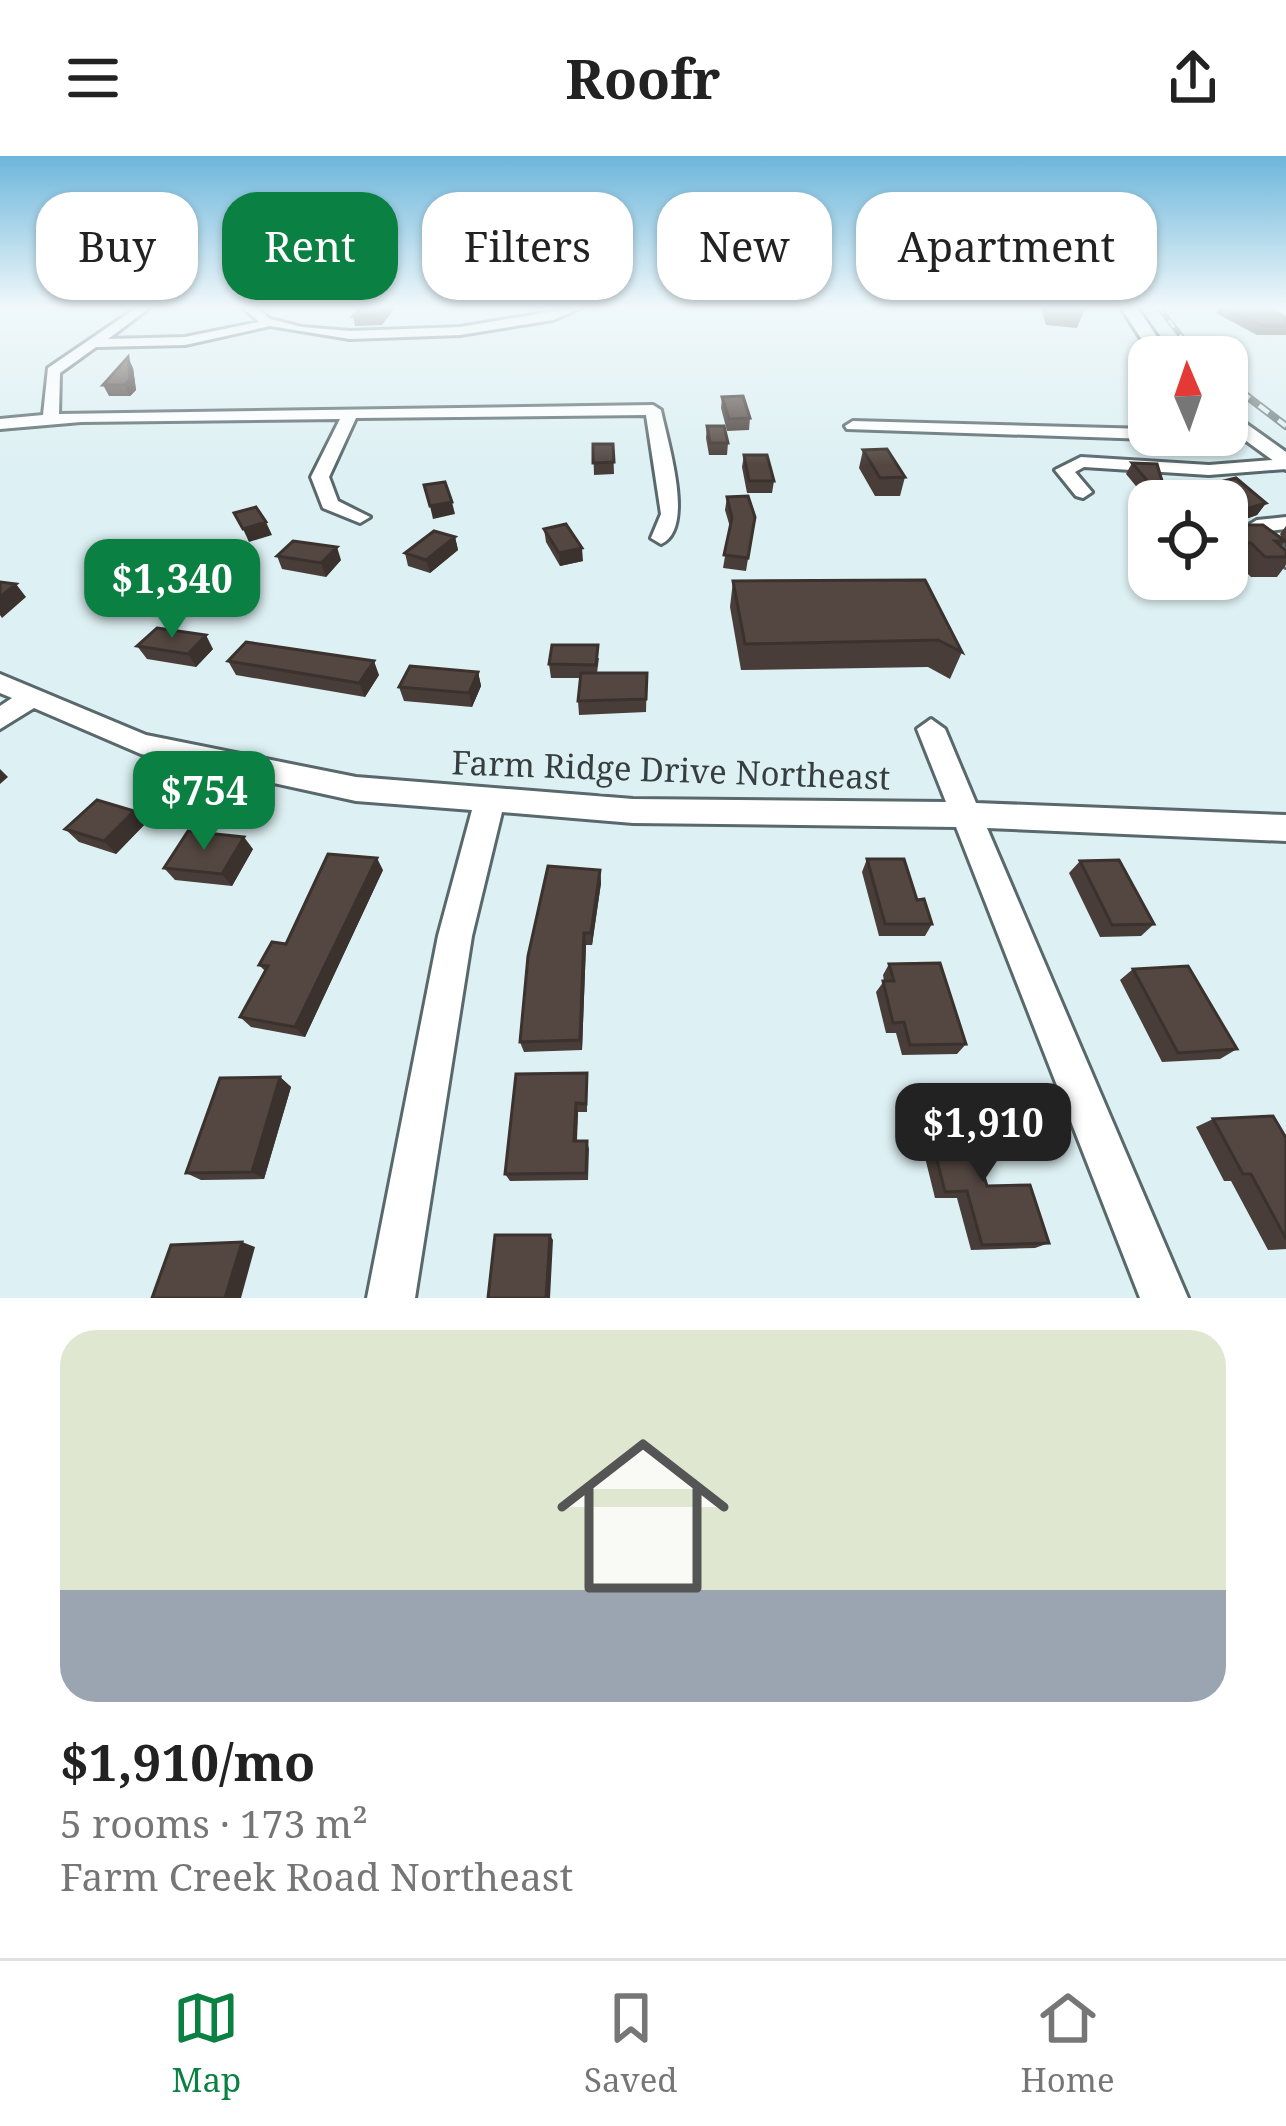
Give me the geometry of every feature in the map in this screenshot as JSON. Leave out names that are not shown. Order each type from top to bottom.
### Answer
[{"type":"main road","points":[[1248,432],[1285,461]]},
{"type":"street","points":[[51,418],[52,371],[68,359]]},
{"type":"street","points":[[0,424],[51,418],[653,410],[671,514],[661,538]]},
{"type":"street","points":[[351,413],[320,477],[330,504],[360,517]]},
{"type":"street","points":[[853,426],[1128,433]]},
{"type":"street","points":[[1248,436],[1253,436]]},
{"type":"street","points":[[1083,493],[1064,470],[1082,462],[1210,470],[1285,461]]},
{"type":"street","points":[[1286,523],[1257,526],[1259,537],[1286,561]]},
{"type":"street","name":"Farm Ridge Drive Northeast","points":[[0,683],[141,744],[356,789],[633,811],[968,814],[1286,828]]},
{"type":"street","points":[[0,719],[31,698]]},
{"type":"street","points":[[931,729],[1164,1298]]},
{"type":"street","points":[[391,1298],[455,935],[489,803]]},
{"type":"building","points":[[128,359],[130,379],[124,385],[103,385]]},
{"type":"building","points":[[743,396],[750,418],[729,419],[722,397]]},
{"type":"building","points":[[707,426],[724,426],[728,443],[710,443]]},
{"type":"building","points":[[593,444],[613,444],[614,462],[593,463]]},
{"type":"building","points":[[887,449],[905,477],[880,478],[863,450]]},
{"type":"building","points":[[744,455],[767,455],[774,481],[749,481]]},
{"type":"building","points":[[1132,463],[1157,464],[1162,480],[1147,480]]},
{"type":"building","points":[[445,482],[452,502],[430,506],[424,485]]},
{"type":"building","points":[[1248,488],[1266,503],[1248,508]]},
{"type":"building","points":[[748,496],[755,517],[748,558],[724,555],[732,518],[727,497]]},
{"type":"building","points":[[256,507],[266,522],[243,529],[234,513]]},
{"type":"building","points":[[566,524],[582,548],[559,553],[544,529]]},
{"type":"building","points":[[1248,525],[1263,525],[1285,541],[1275,541],[1286,557],[1265,557],[1251,543]]},
{"type":"building","points":[[434,531],[455,537],[426,560],[405,553]]},
{"type":"building","points":[[293,541],[337,547],[321,563],[277,556]]},
{"type":"building","points":[[925,580],[962,652],[938,640],[745,644],[733,581]]},
{"type":"building","points":[[0,582],[16,584],[0,597]]},
{"type":"building","points":[[157,628],[206,635],[188,654],[137,646]]},
{"type":"building","points":[[246,642],[374,661],[359,683],[228,661]]},
{"type":"building","points":[[552,645],[598,645],[596,665],[549,664]]},
{"type":"building","points":[[410,666],[478,672],[469,693],[399,687]]},
{"type":"building","points":[[581,673],[647,673],[646,699],[578,701]]},
{"type":"building","points":[[97,800],[134,811],[104,841],[65,829]]},
{"type":"building","points":[[188,831],[244,837],[222,874],[164,868]]},
{"type":"building","points":[[328,854],[377,858],[295,1027],[240,1017],[268,966],[259,965],[272,942],[286,944]]},
{"type":"building","points":[[867,859],[904,859],[917,900],[924,899],[932,924],[885,924]]},
{"type":"building","points":[[1119,860],[1154,924],[1112,925],[1080,861]]},
{"type":"building","points":[[548,866],[600,870],[591,933],[584,933],[580,1040],[520,1042],[528,956]]},
{"type":"building","points":[[940,963],[966,1044],[910,1045],[904,1022],[893,1023],[883,981],[894,981],[889,964]]},
{"type":"building","points":[[1188,966],[1237,1049],[1178,1053],[1133,969]]},
{"type":"building","points":[[587,1073],[586,1104],[576,1103],[574,1141],[587,1141],[586,1173],[505,1174],[516,1074]]},
{"type":"building","points":[[280,1077],[252,1172],[186,1173],[220,1078]]},
{"type":"building","points":[[924,1108],[963,1108],[987,1186],[1030,1185],[1049,1243],[982,1245],[967,1191],[945,1192]]},
{"type":"building","points":[[1273,1116],[1286,1138],[1286,1239],[1251,1174],[1243,1174],[1213,1119]]},
{"type":"building","points":[[495,1235],[550,1235],[546,1298],[488,1298]]},
{"type":"building","points":[[242,1242],[225,1298],[152,1298],[171,1245]]},
{"type":"railway","points":[[1248,397],[1286,426]]}]
